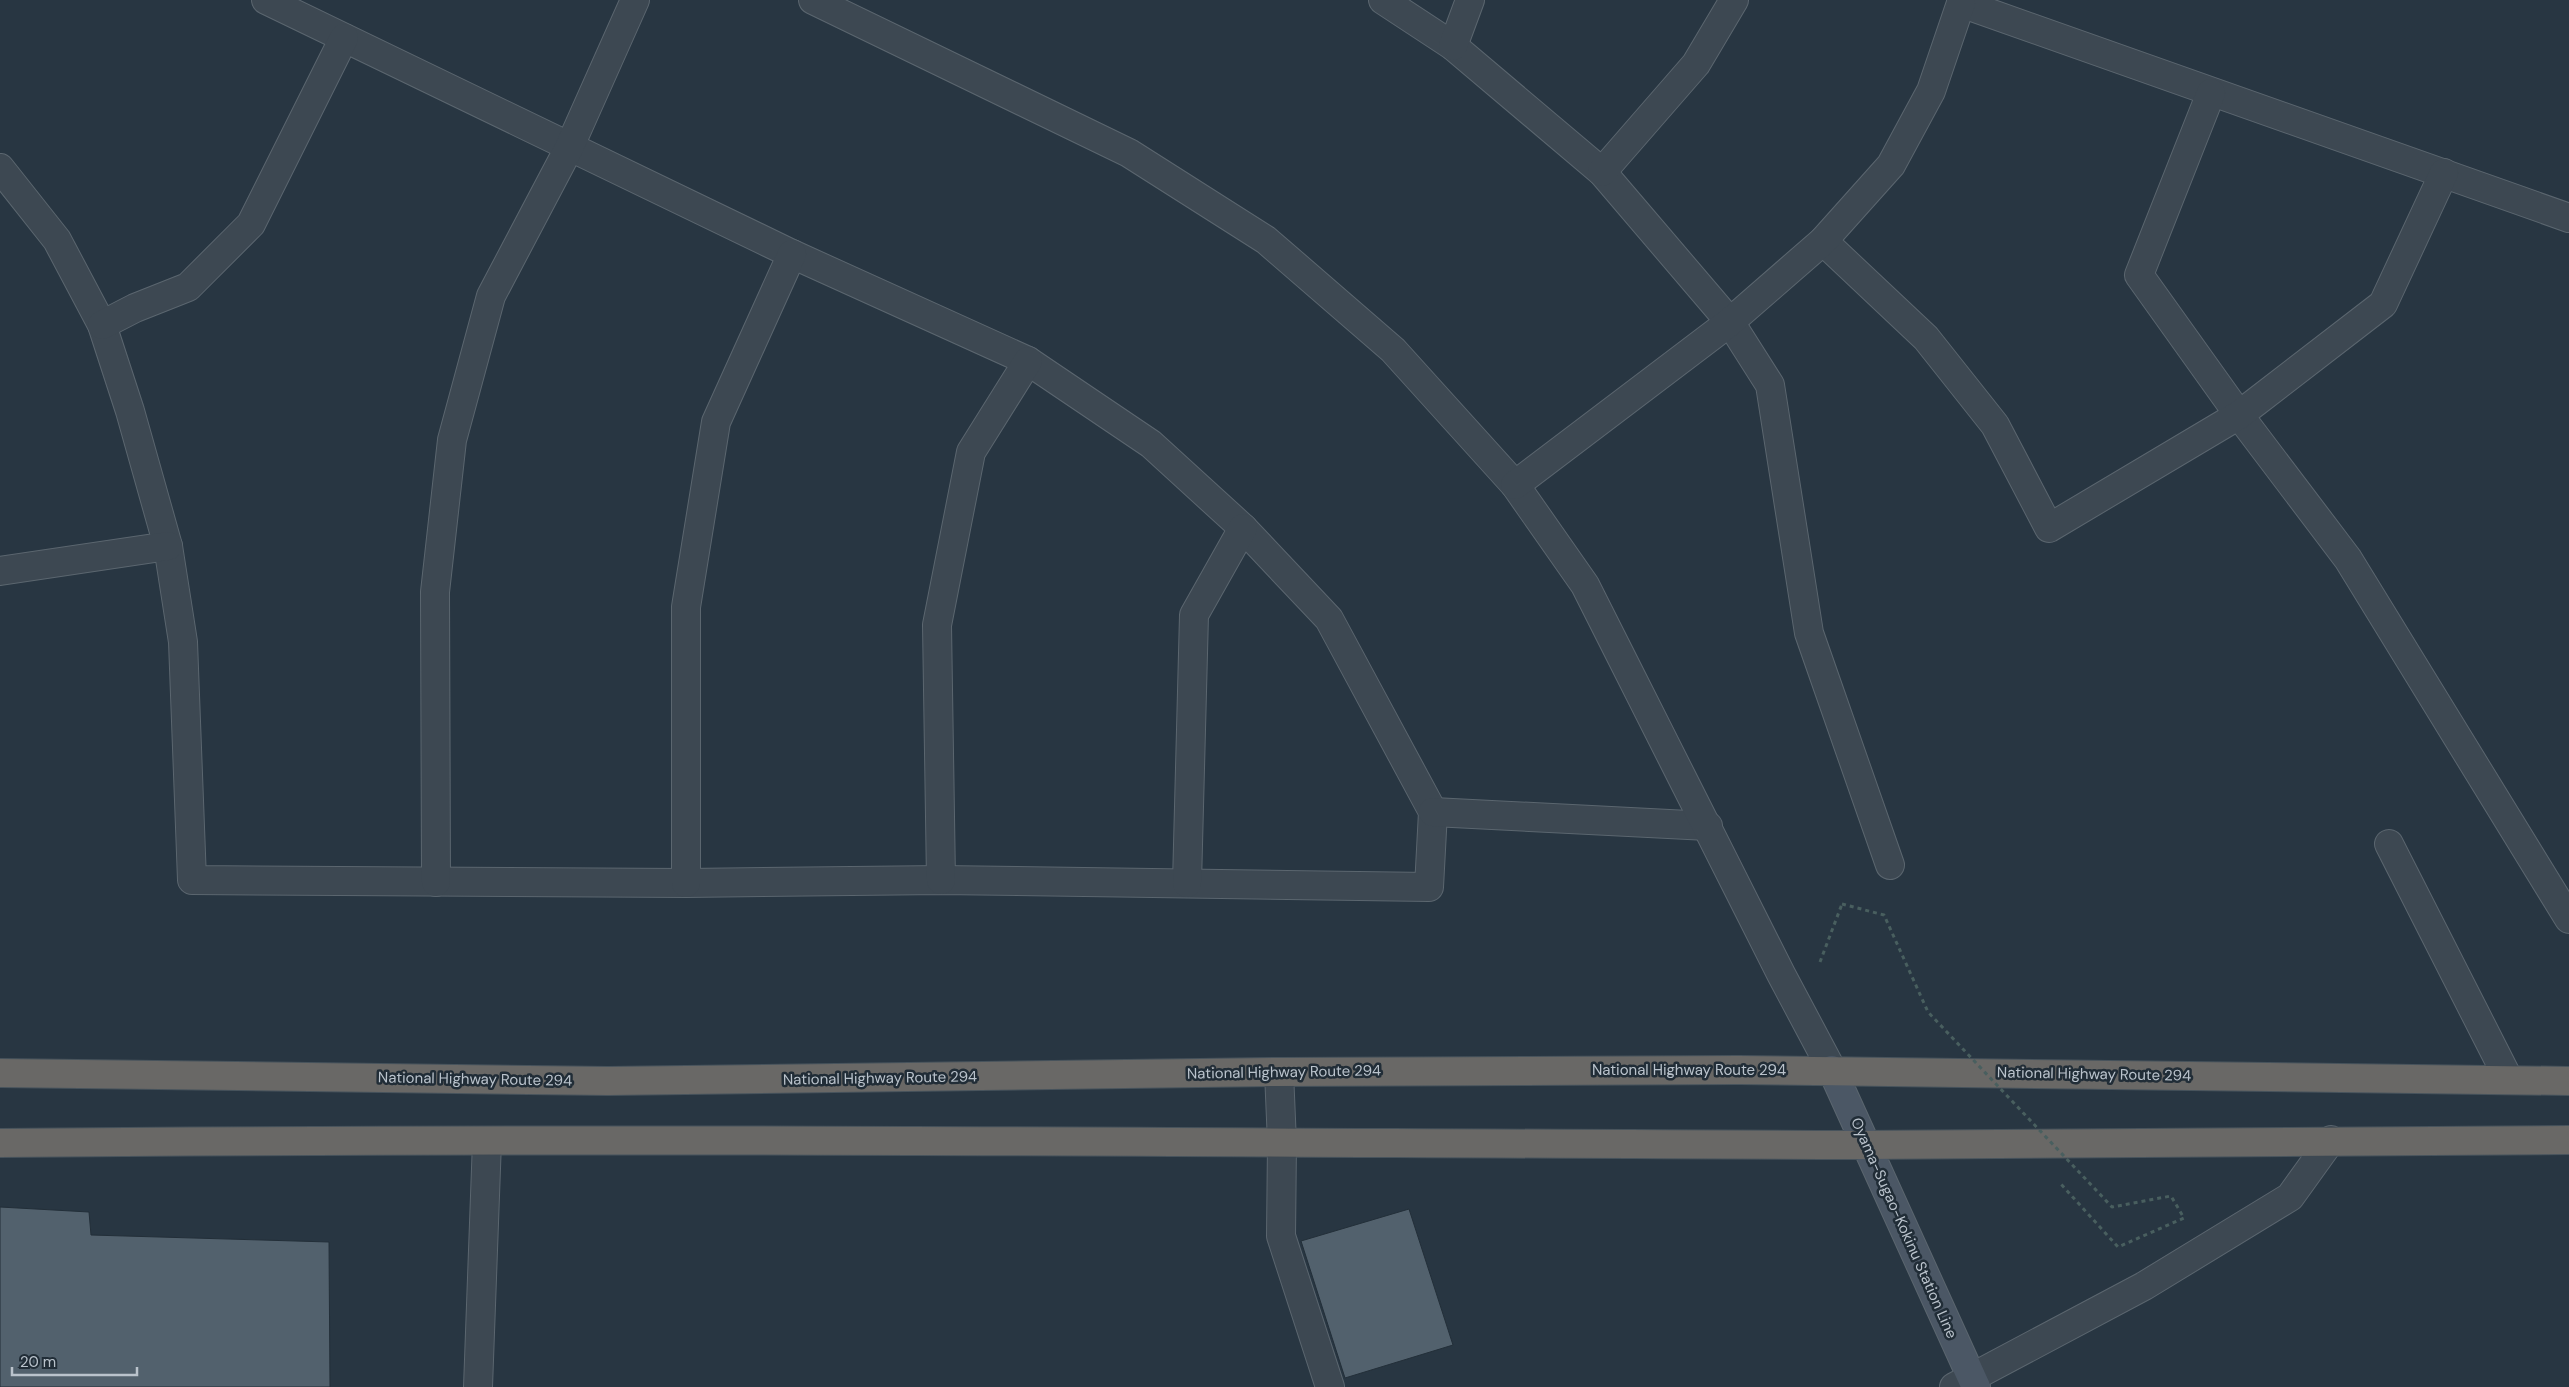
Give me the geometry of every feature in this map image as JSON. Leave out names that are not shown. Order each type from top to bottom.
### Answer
[{"type":"highway","name":"National Highway Route 294","points":[[0,1073],[608,1081],[1280,1072],[1832,1070],[2569,1081]]},
{"type":"highway","points":[[0,1142],[350,1140],[1866,1145],[2331,1140],[2569,1140]]},
{"type":"main road","name":"Oyama-Sugao-Kokinu Station Line","points":[[1832,1070],[1866,1145],[1967,1384]]},
{"type":"street","points":[[0,168],[57,240],[102,325],[130,411],[168,546],[183,642],[192,880],[686,883],[941,880],[1429,887],[1432,812],[1329,619],[1243,528],[1152,444],[1028,361],[792,254],[266,0]]},
{"type":"street","points":[[436,882],[435,592],[452,440],[491,296],[570,148],[635,0]]},
{"type":"street","points":[[813,0],[1129,153],[1266,240],[1393,350],[1515,485],[1585,585],[1781,974],[1832,1070]]},
{"type":"street","points":[[1383,0],[1453,46],[1602,172],[1730,322],[1770,385],[1809,633],[1890,865]]},
{"type":"street","points":[[1453,46],[1470,0]]},
{"type":"street","points":[[1602,172],[1696,64],[1734,0]]},
{"type":"street","points":[[1515,485],[1730,322],[1823,241],[1891,164],[1931,91],[1961,1],[2211,93],[2569,218]]},
{"type":"street","points":[[102,325],[135,308],[188,287],[251,224],[344,38]]},
{"type":"street","points":[[2211,93],[2139,275],[2239,415],[2348,560],[2569,920]]},
{"type":"street","points":[[1823,241],[1932,345],[1995,425],[2049,528],[2239,415],[2383,304],[2444,173]]},
{"type":"street","points":[[686,883],[686,607],[716,422],[792,254]]},
{"type":"street","points":[[941,880],[937,625],[971,452],[1028,361]]},
{"type":"street","points":[[1187,883],[1194,616],[1243,528]]},
{"type":"street","points":[[0,571],[168,546]]},
{"type":"street","points":[[1432,812],[1708,826]]},
{"type":"street","points":[[2389,844],[2509,1080]]},
{"type":"street","points":[[1280,1072],[1282,1143],[1281,1236],[1330,1387]]},
{"type":"street","points":[[1967,1384],[2144,1286],[2290,1197],[2331,1140]]},
{"type":"street","points":[[478,1387],[487,1141]]},
{"type":"path","points":[[1820,962],[1842,904],[1884,915],[1928,1012],[2112,1208],[2172,1196],[2184,1218],[2118,1247],[2060,1183]]},
{"type":"building","points":[[0,1207],[89,1212],[91,1235],[329,1242],[330,1387],[0,1387]]},
{"type":"building","points":[[1409,1209],[1453,1345],[1345,1378],[1301,1241]]}]
